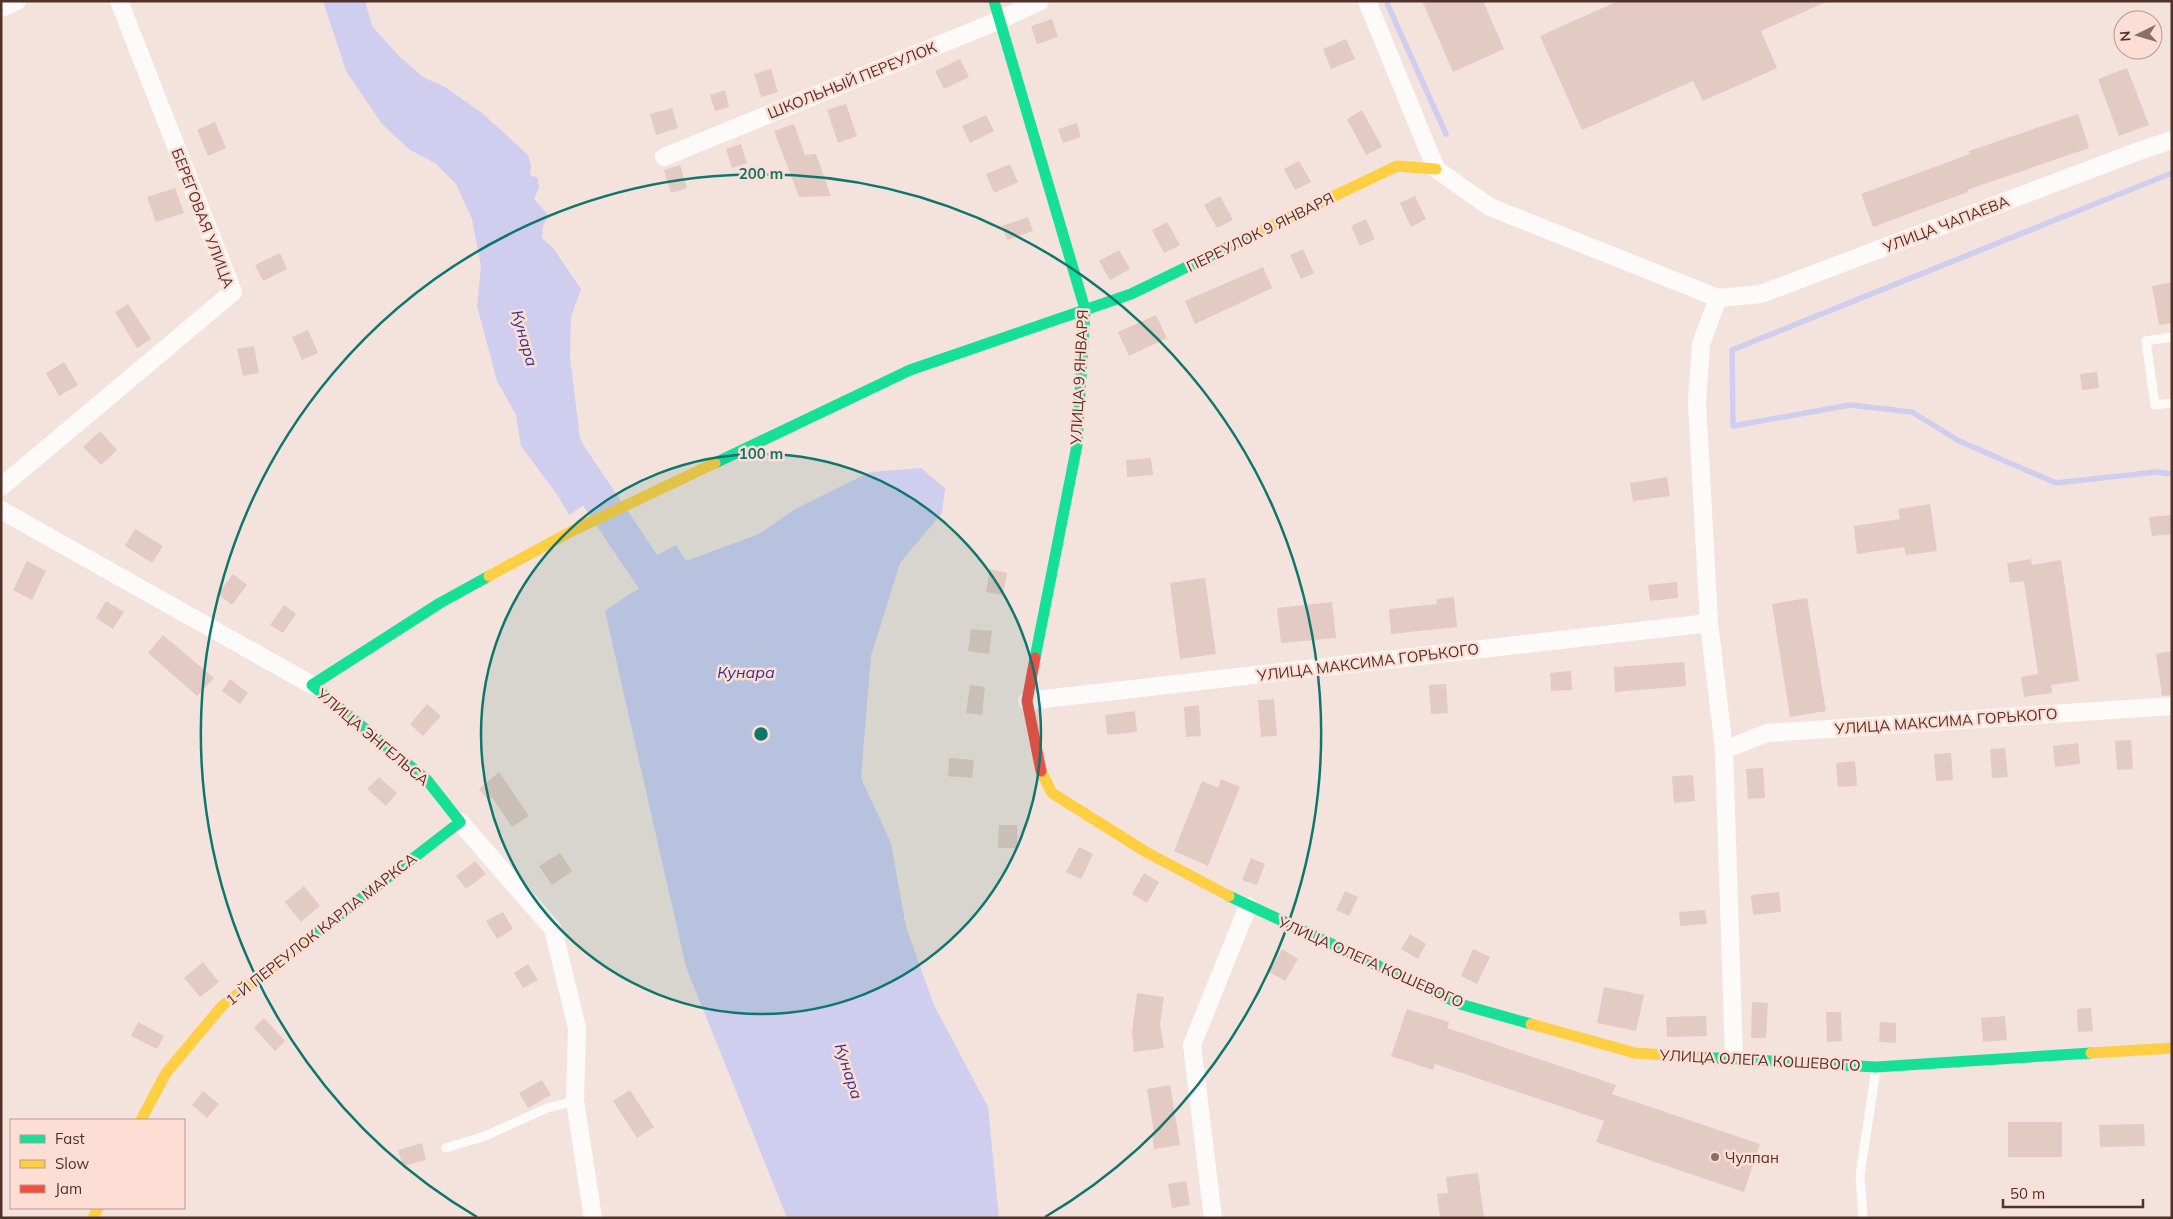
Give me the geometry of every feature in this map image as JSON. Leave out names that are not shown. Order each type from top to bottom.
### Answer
[{"type":"street","points":[[1,8],[17,1]]},
{"type":"street","name":"БЕРЕГОВАЯ УЛИЦА","points":[[1,487],[234,292],[119,1]]},
{"type":"street","name":"УЛИЦА 9 ЯНВАРЯ","points":[[994,1],[1085,309],[1077,445],[1027,701]]},
{"type":"street","name":"ШКОЛЬНЫЙ ПЕРЕУЛОК","points":[[664,157],[1000,20],[1040,1]]},
{"type":"street","points":[[1366,1],[1436,168],[1490,207],[1718,298],[1701,344],[1697,402],[1709,623],[1724,750],[1734,1057]]},
{"type":"street","name":"УЛИЦА ЧАПАЕВА","points":[[1718,298],[1761,294],[2172,140]]},
{"type":"street","name":"ПЕРЕУЛОК 9 ЯНВАРЯ","points":[[312,685],[440,603],[572,531],[910,370],[1131,294],[1397,166],[1436,168]]},
{"type":"street","name":"УЛИЦА ЭНГЕЛЬСА","points":[[1,510],[312,685],[427,780],[460,822],[553,929],[577,1028],[575,1101],[593,1218]]},
{"type":"street","name":"УЛИЦА МАКСИМА ГОРЬКОГО","points":[[1027,701],[1709,623]]},
{"type":"street","name":"УЛИЦА ОЛЕГА КОШЕВОГО","points":[[1027,701],[1039,768],[1052,793],[1146,852],[1248,906],[1460,1004],[1635,1053],[1734,1057],[1876,1067],[2172,1048]]},
{"type":"street","name":"УЛИЦА МАКСИМА ГОРЬКОГО","points":[[1724,750],[1767,733],[2172,706]]},
{"type":"street","name":"1-Й ПЕРЕУЛОК КАРЛА МАРКСА","points":[[142,1119],[166,1073],[222,1006],[460,822]]},
{"type":"street","points":[[1213,1218],[1192,1045],[1248,906]]},
{"type":"lane","points":[[2172,337],[2146,341],[2155,405],[2172,403]]},
{"type":"lane","points":[[1864,1218],[1860,1175],[1876,1067]]},
{"type":"lane","points":[[446,1148],[485,1136],[547,1108],[575,1101]]},
{"type":"water","name":"Кунара","points":[[323,1],[365,1],[372,26],[399,56],[423,77],[445,87],[482,113],[528,155],[531,166],[530,175],[538,178],[539,188],[534,199],[549,216],[543,226],[542,238],[553,248],[581,289],[571,317],[570,357],[580,438],[604,491],[569,515],[558,496],[521,446],[516,415],[497,381],[477,306],[481,266],[472,219],[456,184],[435,163],[410,150],[382,124],[346,71]]},
{"type":"water","name":"Кунара","points":[[921,468],[945,488],[942,513],[900,563],[871,656],[861,778],[891,843],[906,927],[934,1005],[988,1107],[999,1218],[787,1218],[686,967],[605,611],[631,593],[649,584],[643,563],[676,545],[686,561],[759,534],[795,509],[870,472]]},
{"type":"building","points":[[1422,1],[1483,1],[1504,49],[1453,72]]},
{"type":"building","points":[[1618,1],[1828,1],[1761,31],[1777,68],[1703,101],[1693,81],[1582,130],[1540,36]]},
{"type":"building","points":[[1052,19],[1058,37],[1037,44],[1031,26]]},
{"type":"building","points":[[1346,39],[1355,59],[1331,69],[1323,49]]},
{"type":"building","points":[[960,59],[969,77],[944,89],[935,71]]},
{"type":"building","points":[[2127,68],[2149,125],[2119,136],[2098,79]]},
{"type":"building","points":[[771,69],[778,92],[761,97],[754,74]]},
{"type":"building","points":[[725,90],[729,107],[715,111],[710,95]]},
{"type":"building","points":[[846,104],[857,136],[838,143],[827,110]]},
{"type":"building","points":[[672,108],[678,128],[656,135],[650,114]]},
{"type":"building","points":[[1362,110],[1382,147],[1366,155],[1347,119]]},
{"type":"building","points":[[2078,114],[2089,148],[1967,190],[1968,192],[1873,227],[1861,194],[1970,154],[1969,151]]},
{"type":"building","points":[[986,115],[994,131],[970,143],[962,126]]},
{"type":"building","points":[[215,122],[226,148],[208,156],[197,130]]},
{"type":"building","points":[[1077,123],[1081,137],[1063,143],[1058,129]]},
{"type":"building","points":[[794,124],[805,155],[816,154],[831,196],[799,197],[774,131]]},
{"type":"building","points":[[741,144],[747,163],[732,168],[726,149]]},
{"type":"building","points":[[1299,161],[1311,182],[1295,190],[1284,169]]},
{"type":"building","points":[[1010,164],[1018,182],[994,193],[986,174]]},
{"type":"building","points":[[680,165],[687,188],[671,193],[664,170]]},
{"type":"building","points":[[175,188],[184,213],[156,222],[147,197]]},
{"type":"building","points":[[1220,196],[1233,220],[1217,228],[1204,205]]},
{"type":"building","points":[[1415,196],[1426,219],[1411,227],[1400,203]]},
{"type":"building","points":[[1028,217],[1033,231],[1007,240],[1002,226]]},
{"type":"building","points":[[1366,219],[1375,239],[1360,246],[1351,226]]},
{"type":"building","points":[[1167,222],[1180,245],[1164,253],[1152,230]]},
{"type":"building","points":[[1303,249],[1314,273],[1301,279],[1290,255]]},
{"type":"building","points":[[1119,250],[1130,269],[1110,280],[1099,261]]},
{"type":"building","points":[[280,253],[287,269],[263,281],[255,265]]},
{"type":"building","points":[[1263,267],[1272,288],[1195,324],[1185,301]]},
{"type":"building","points":[[2172,282],[2172,323],[2159,325],[2152,286]]},
{"type":"building","points":[[128,304],[151,339],[137,348],[115,312]]},
{"type":"building","points":[[1156,315],[1167,338],[1129,356],[1118,332]]},
{"type":"building","points":[[308,330],[318,353],[302,360],[292,337]]},
{"type":"building","points":[[254,346],[259,373],[243,376],[237,349]]},
{"type":"building","points":[[64,362],[78,385],[59,396],[46,373]]},
{"type":"building","points":[[2097,372],[2099,388],[2082,390],[2080,374]]},
{"type":"building","points":[[100,431],[117,450],[101,465],[83,447]]},
{"type":"building","points":[[1151,458],[1153,475],[1127,477],[1126,460]]},
{"type":"building","points":[[1667,477],[1670,496],[1633,501],[1630,483]]},
{"type":"building","points":[[1930,504],[1937,551],[1906,555],[1904,547],[1857,554],[1854,526],[1900,519],[1898,509]]},
{"type":"building","points":[[2172,515],[2172,534],[2152,536],[2149,517]]},
{"type":"building","points":[[135,529],[163,546],[152,563],[125,546]]},
{"type":"building","points":[[2031,559],[2032,565],[2061,560],[2079,681],[2051,685],[2052,693],[2024,697],[2021,677],[2038,674],[2024,581],[2010,583],[2007,563]]},
{"type":"building","points":[[27,561],[46,571],[32,600],[13,590]]},
{"type":"building","points":[[990,569],[1007,573],[1003,595],[986,592]]},
{"type":"building","points":[[233,574],[247,585],[232,605],[218,594]]},
{"type":"building","points":[[1205,578],[1216,654],[1180,659],[1170,583]]},
{"type":"building","points":[[1677,582],[1678,598],[1650,601],[1648,585]]},
{"type":"building","points":[[1454,597],[1457,627],[1391,634],[1389,609],[1437,604],[1436,599]]},
{"type":"building","points":[[1807,598],[1826,711],[1790,717],[1772,604]]},
{"type":"building","points":[[106,601],[124,612],[113,629],[96,618]]},
{"type":"building","points":[[1332,602],[1336,638],[1281,643],[1277,608]]},
{"type":"building","points":[[284,605],[296,614],[283,633],[270,625]]},
{"type":"building","points":[[971,629],[992,631],[989,654],[968,651]]},
{"type":"building","points":[[163,635],[214,678],[197,696],[148,653]]},
{"type":"building","points":[[2172,651],[2172,695],[2162,696],[2156,654]]},
{"type":"building","points":[[1684,662],[1686,686],[1615,692],[1614,667]]},
{"type":"building","points":[[1571,671],[1572,690],[1551,691],[1550,673]]},
{"type":"building","points":[[230,679],[248,693],[240,704],[222,691]]},
{"type":"building","points":[[1446,684],[1448,713],[1431,714],[1429,685]]},
{"type":"building","points":[[970,685],[985,687],[982,715],[966,713]]},
{"type":"building","points":[[1274,699],[1277,736],[1261,737],[1258,700]]},
{"type":"building","points":[[427,704],[441,716],[423,736],[410,724]]},
{"type":"building","points":[[1199,705],[1201,736],[1186,737],[1184,707]]},
{"type":"building","points":[[1135,711],[1137,732],[1107,735],[1105,715]]},
{"type":"building","points":[[2131,740],[2133,769],[2117,770],[2115,741]]},
{"type":"building","points":[[2078,743],[2080,764],[2055,767],[2053,746]]},
{"type":"building","points":[[2005,748],[2008,777],[1992,778],[1990,749]]},
{"type":"building","points":[[1951,753],[1953,780],[1936,781],[1934,754]]},
{"type":"building","points":[[949,758],[974,760],[972,778],[948,776]]},
{"type":"building","points":[[1855,761],[1857,786],[1838,787],[1836,763]]},
{"type":"building","points":[[1763,768],[1765,798],[1748,799],[1746,769]]},
{"type":"building","points":[[499,772],[529,816],[512,827],[492,797],[488,800],[479,789]]},
{"type":"building","points":[[1693,775],[1695,801],[1674,803],[1672,776]]},
{"type":"building","points":[[379,777],[397,793],[386,806],[367,789]]},
{"type":"building","points":[[1221,779],[1240,787],[1208,866],[1174,851],[1202,781],[1218,788]]},
{"type":"building","points":[[999,825],[1017,825],[1017,848],[998,848]]},
{"type":"building","points":[[1079,847],[1093,854],[1081,879],[1066,872]]},
{"type":"building","points":[[560,853],[572,871],[552,885],[539,866]]},
{"type":"building","points":[[1251,858],[1265,864],[1257,885],[1242,880]]},
{"type":"building","points":[[475,861],[486,874],[466,889],[456,876]]},
{"type":"building","points":[[1144,873],[1159,882],[1147,903],[1132,894]]},
{"type":"building","points":[[304,886],[320,906],[301,922],[285,902]]},
{"type":"building","points":[[1345,891],[1358,897],[1349,916],[1336,910]]},
{"type":"building","points":[[1779,892],[1781,912],[1753,915],[1751,895]]},
{"type":"building","points":[[1705,910],[1707,924],[1680,926],[1679,912]]},
{"type":"building","points":[[503,912],[513,929],[497,939],[486,921]]},
{"type":"building","points":[[1410,934],[1426,944],[1418,959],[1401,949]]},
{"type":"building","points":[[1282,949],[1298,959],[1285,981],[1269,972]]},
{"type":"building","points":[[1473,949],[1490,957],[1477,984],[1461,976]]},
{"type":"building","points":[[203,962],[219,982],[200,997],[184,978]]},
{"type":"building","points":[[528,964],[538,980],[523,988],[514,973]]},
{"type":"building","points":[[1604,987],[1644,995],[1636,1031],[1597,1023]]},
{"type":"building","points":[[1137,993],[1164,997],[1160,1023],[1164,1048],[1134,1052],[1132,1032]]},
{"type":"building","points":[[1752,1002],[1768,1003],[1766,1038],[1751,1038]]},
{"type":"building","points":[[2091,1008],[2093,1031],[2078,1032],[2077,1009]]},
{"type":"building","points":[[1407,1009],[1449,1022],[1447,1028],[1616,1085],[1612,1094],[1760,1144],[1744,1192],[1596,1142],[1604,1121],[1435,1064],[1433,1070],[1391,1056]]},
{"type":"building","points":[[1826,1012],[1841,1012],[1842,1041],[1827,1042]]},
{"type":"building","points":[[1706,1016],[1707,1036],[1667,1037],[1666,1017]]},
{"type":"building","points":[[2005,1016],[2007,1040],[1983,1042],[1981,1018]]},
{"type":"building","points":[[264,1018],[285,1041],[275,1051],[254,1028]]},
{"type":"building","points":[[138,1022],[164,1036],[157,1049],[131,1036]]},
{"type":"building","points":[[1880,1022],[1896,1023],[1896,1043],[1879,1042]]},
{"type":"building","points":[[542,1080],[551,1095],[528,1108],[519,1093]]},
{"type":"building","points":[[1170,1085],[1180,1145],[1154,1149],[1152,1133],[1154,1133],[1147,1089]]},
{"type":"building","points":[[630,1090],[654,1127],[637,1138],[613,1101]]},
{"type":"building","points":[[203,1091],[219,1104],[207,1118],[192,1105]]},
{"type":"building","points":[[2008,1122],[2062,1122],[2062,1157],[2008,1157]]},
{"type":"building","points":[[2144,1124],[2145,1146],[2100,1147],[2099,1125]]},
{"type":"building","points":[[422,1143],[426,1160],[403,1166],[398,1150]]},
{"type":"building","points":[[1478,1173],[1484,1218],[1440,1218],[1437,1194],[1448,1193],[1446,1177]]},
{"type":"building","points":[[1186,1181],[1190,1205],[1172,1208],[1168,1184]]},
{"type":"waterway","points":[[1386,1],[1446,134]]},
{"type":"waterway","points":[[2172,173],[1732,350],[1733,426],[1850,405],[1912,412],[1959,441],[2056,483],[2156,472],[2172,474]]},
{"type":"waterway","name":"Кунара","points":[[571,457],[671,606]]},
{"type":"traffic: fast","points":[[994,1],[1085,309],[1077,445],[1035,658]]},
{"type":"traffic: fast","points":[[715,463],[910,370],[1131,294],[1261,231]]},
{"type":"traffic: fast","points":[[311,937],[460,822],[427,780],[312,685],[440,603],[489,576]]},
{"type":"traffic: fast","points":[[1229,896],[1460,1004],[1531,1024]]},
{"type":"traffic: fast","points":[[1699,1057],[1876,1067],[2091,1053]]},
{"type":"traffic: slow","points":[[1261,231],[1397,166],[1436,169]]},
{"type":"traffic: slow","points":[[489,576],[572,531],[715,463]]},
{"type":"traffic: slow","points":[[1041,771],[1052,793],[1146,852],[1229,896]]},
{"type":"traffic: slow","points":[[142,1119],[166,1073],[222,1006],[311,937]]},
{"type":"traffic: slow","points":[[1531,1024],[1635,1053],[1699,1057]]},
{"type":"traffic: slow","points":[[2091,1053],[2172,1048]]},
{"type":"traffic: slow","points":[[93,1218],[98,1209]]},
{"type":"traffic: jam","points":[[1035,658],[1027,701],[1041,771]]},
{"type":"place","name":"Чулпан","points":[[1715,1157]]}]
